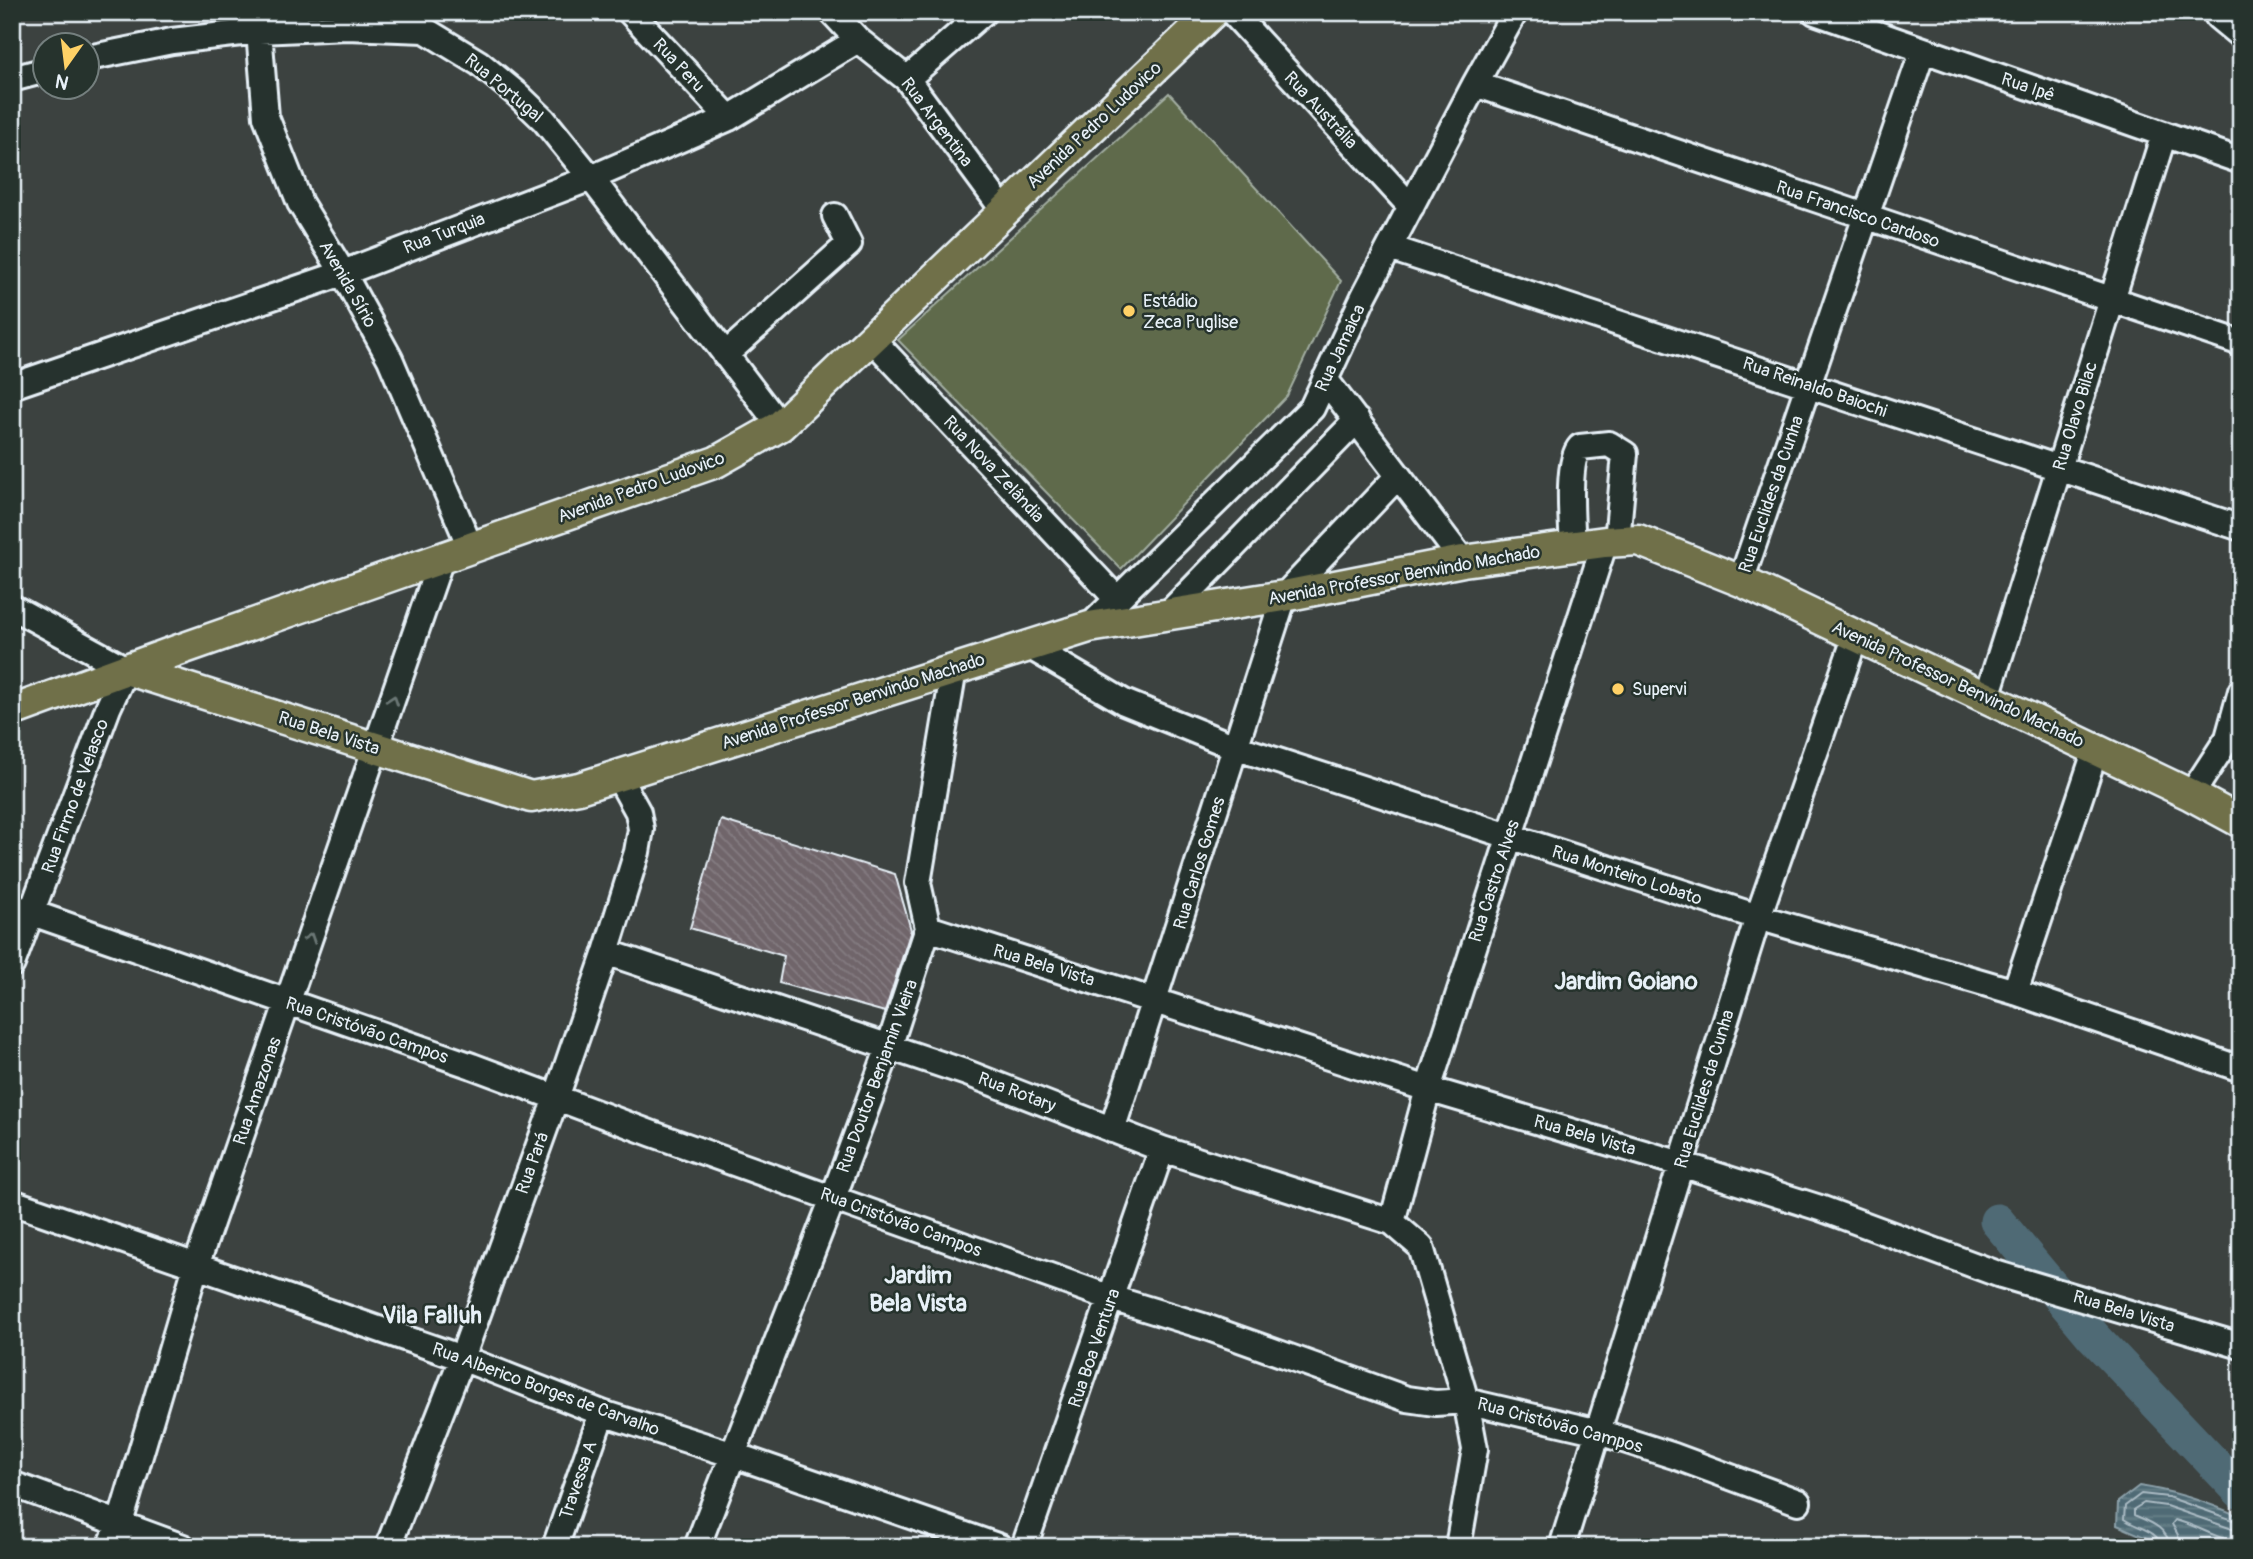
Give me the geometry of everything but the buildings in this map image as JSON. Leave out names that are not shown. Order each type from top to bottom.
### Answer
[{"type":"main road","name":"Avenida Pedro Ludovico","points":[[12,711],[716,462],[780,426],[1213,12]]},
{"type":"main road","name":"Avenida Professor Benvindo Machado","points":[[531,797],[579,788],[1089,627],[1284,596],[1463,561],[1638,540],[1741,581],[2096,749],[2241,822]]},
{"type":"main road","name":"Rua Bela Vista","points":[[126,669],[531,797]]},
{"type":"street","name":"Rua Peru","points":[[630,12],[729,118]]},
{"type":"street","name":"Rua Argentina","points":[[832,12],[858,40],[907,79],[1003,211]]},
{"type":"street","points":[[907,79],[984,12]]},
{"type":"street","name":"Rua Austrália","points":[[1232,12],[1411,207]]},
{"type":"street","name":"Rua Jamaica","points":[[1089,627],[1312,408],[1411,207],[1516,12]]},
{"type":"street","name":"Rua Ipê","points":[[1815,12],[2241,161]]},
{"type":"street","points":[[2219,14],[2241,36]]},
{"type":"street","name":"Rua Portugal","points":[[102,55],[261,22],[347,27],[432,21],[544,120],[592,178],[780,426]]},
{"type":"street","name":"Avenida Sírio","points":[[261,22],[266,117],[300,203],[343,273],[390,359],[471,549]]},
{"type":"street","name":"Rua Turquia","points":[[12,386],[343,273],[592,178],[729,118],[858,40]]},
{"type":"street","name":"Rua Euclides da Cunha","points":[[1741,581],[1923,50]]},
{"type":"street","points":[[12,79],[32,74]]},
{"type":"street","name":"Rua Francisco Cardoso","points":[[1475,85],[2241,343]]},
{"type":"street","name":"Rua Olavo Bilac","points":[[1987,697],[2164,134]]},
{"type":"street","points":[[725,355],[849,244],[835,216]]},
{"type":"street","name":"Rua Reinaldo Baiochi","points":[[1390,248],[2241,528]]},
{"type":"street","name":"Rua Nova Zelândia","points":[[871,338],[1117,599]]},
{"type":"street","points":[[1325,379],[1463,561]]},
{"type":"street","points":[[1167,615],[1357,420]]},
{"type":"street","name":"Rua Castro Alves","points":[[1392,1222],[1428,1089],[1508,837],[1611,542],[1625,454],[1609,444],[1580,447],[1574,453],[1573,547]]},
{"type":"street","points":[[1284,596],[1398,475]]},
{"type":"street","name":"Rua Amazonas","points":[[110,1547],[120,1523],[196,1266],[441,559]]},
{"type":"street","name":"Rua Carlos Gomes","points":[[1112,1129],[1156,1000],[1284,596]]},
{"type":"street","points":[[12,607],[126,669]]},
{"type":"street","name":"Rua Euclides da Cunha","points":[[1562,1547],[1758,917],[1856,635]]},
{"type":"street","name":"Rua Monteiro Lobato","points":[[1027,645],[1124,702],[1235,747],[1758,917],[2015,992],[2241,1069]]},
{"type":"street","name":"Rua Firmo de Velasco","points":[[12,964],[22,909],[126,669]]},
{"type":"street","points":[[928,928],[918,883],[954,669]]},
{"type":"street","points":[[2191,795],[2234,740],[2241,691]]},
{"type":"street","points":[[2015,992],[2096,749]]},
{"type":"street","name":"Rua Pará","points":[[388,1547],[462,1358],[556,1098],[607,952],[637,852],[641,829],[638,812],[618,776]]},
{"type":"street","name":"Rua Cristóvão Campos","points":[[22,909],[472,1066],[1111,1298],[1203,1326],[1406,1399],[1435,1403],[1466,1401],[1599,1432],[1674,1456],[1798,1502]]},
{"type":"street","name":"Rua Bela Vista","points":[[928,928],[1428,1089],[1820,1208],[1998,1274],[2241,1346]]},
{"type":"street","name":"Rua Doutor Benjamin Vieira","points":[[697,1547],[833,1198],[889,1046],[928,928]]},
{"type":"street","name":"Rua Rotary","points":[[607,952],[967,1073],[1162,1149],[1392,1222],[1421,1247],[1466,1401]]},
{"type":"street","name":"Rua Boa Ventura","points":[[1024,1547],[1162,1149]]},
{"type":"street","name":"Rua Alberico Borges de Carvalho","points":[[12,1202],[462,1358],[602,1413],[734,1455],[1000,1547]]},
{"type":"street","points":[[1458,1547],[1475,1449],[1466,1401]]},
{"type":"street","name":"Travessa A","points":[[555,1547],[602,1413]]},
{"type":"street","points":[[12,1484],[183,1547]]},
{"type":"green space","name":"Estádio Zeca Puglise","points":[[1169,93],[1341,281],[1287,396],[1121,569],[898,340]]},
{"type":"water","points":[[2139,1486],[2191,1498],[2241,1517],[2241,1547],[2158,1547],[2145,1537],[2117,1525],[2118,1502]]},
{"type":"waterway","points":[[2236,12],[2241,14]]},
{"type":"waterway","points":[[1997,1221],[2093,1336],[2241,1492]]},
{"type":"place","name":"Estádio Zeca Puglise","points":[[1129,311]]},
{"type":"place","name":"Supervi","points":[[1618,689]]},
{"type":"district","name":"Jardim Goiano","points":[[1626,981]]},
{"type":"district","name":"Jardim Bela Vista","points":[[918,1289]]},
{"type":"district","name":"Vila Falluh","points":[[432,1315]]}]
